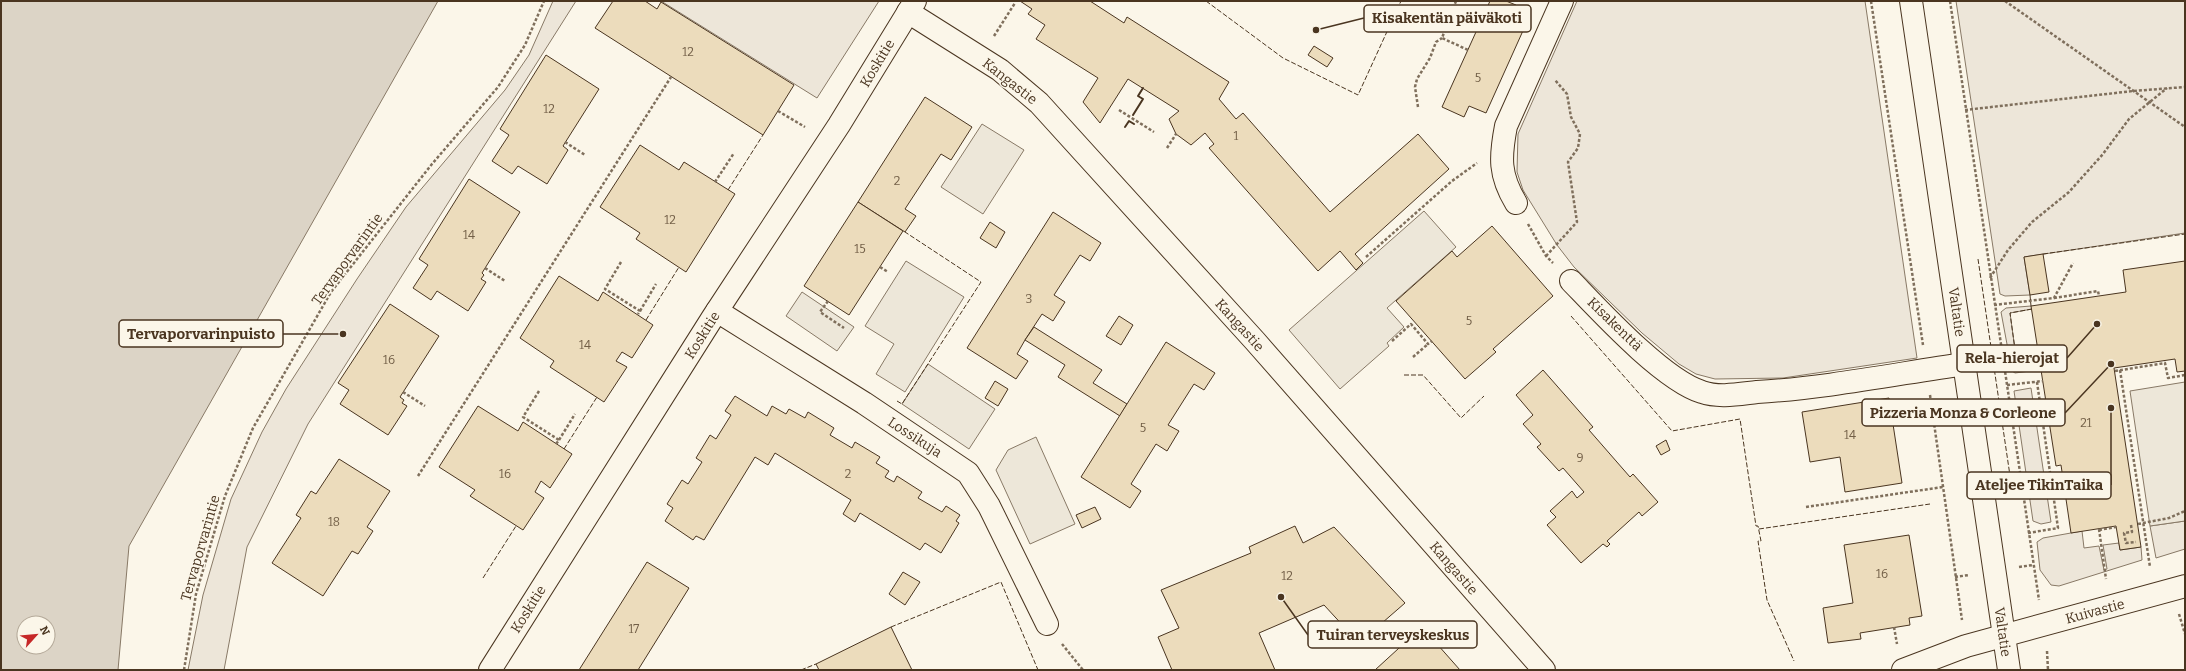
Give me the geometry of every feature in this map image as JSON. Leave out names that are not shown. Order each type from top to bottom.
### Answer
[{"type":"street","points":[[1516,203],[1503,176],[1502,146],[1506,126],[1562,1]]},
{"type":"street","name":"Valtatie","points":[[1911,1],[2009,670]]},
{"type":"street","name":"Koskitie","points":[[490,670],[717,311],[839,125],[912,6]]},
{"type":"street","name":"Kangastie","points":[[912,6],[1000,70],[1040,103],[1255,341],[1544,670]]},
{"type":"street","name":"Kisakenttä","points":[[1571,281],[1642,350],[1669,373],[1702,392],[1720,395],[1786,390],[1964,364]]},
{"type":"street","name":"Lossikuja","points":[[717,311],[864,403],[968,473],[989,506],[1047,624]]},
{"type":"street","name":"Kuivastie","points":[[2004,636],[2185,586]]},
{"type":"street","points":[[1903,670],[1966,646],[2004,636]]},
{"type":"path","name":"Tervaporvarintie","points":[[184,670],[196,594],[225,496],[252,428],[331,292],[432,164],[498,87],[525,45],[544,1]]},
{"type":"path","points":[[1418,107],[1415,87],[1417,78],[1430,58],[1436,42],[1442,38],[1456,1]]},
{"type":"path","points":[[1871,1],[1927,369],[1966,646]]},
{"type":"path","points":[[1950,1],[2028,533],[2044,625],[2048,670]]},
{"type":"path","points":[[2005,1],[2185,127]]},
{"type":"path","points":[[993,38],[1015,3]]},
{"type":"path","points":[[1442,38],[1468,50]]},
{"type":"path","points":[[1531,68],[1558,82],[1567,94],[1571,117],[1580,134],[1578,148],[1568,162],[1577,222],[1546,256]]},
{"type":"path","points":[[418,476],[671,77]]},
{"type":"path","points":[[1965,110],[2133,90],[2185,86]]},
{"type":"path","points":[[1990,278],[2008,250],[2032,222],[2069,192],[2102,154],[2129,119],[2167,88]]},
{"type":"path","points":[[1119,110],[1154,132]]},
{"type":"path","points":[[778,111],[805,127]]},
{"type":"path","points":[[1167,148],[1176,134]]},
{"type":"path","points":[[565,142],[584,155]]},
{"type":"path","points":[[1366,257],[1452,181],[1502,146]]},
{"type":"path","points":[[715,182],[734,152]]},
{"type":"path","points":[[1516,203],[1546,256],[1571,281]]},
{"type":"path","points":[[621,262],[604,289],[640,311]]},
{"type":"path","points":[[2054,298],[2072,262]]},
{"type":"path","points":[[880,267],[888,272]]},
{"type":"path","points":[[485,268],[505,281]]},
{"type":"path","points":[[638,314],[656,284]]},
{"type":"path","points":[[1994,305],[2098,291],[2099,296]]},
{"type":"path","points":[[828,301],[820,312],[844,328]]},
{"type":"path","points":[[1392,341],[1412,324],[1428,344]]},
{"type":"path","points":[[1413,357],[1432,341]]},
{"type":"path","points":[[2115,371],[2165,363],[2168,378],[2185,375]]},
{"type":"path","points":[[2120,370],[2150,567]]},
{"type":"path","points":[[2007,385],[2043,381]]},
{"type":"path","points":[[2028,533],[2058,528],[2037,382]]},
{"type":"path","points":[[539,391],[523,417],[559,440]]},
{"type":"path","points":[[403,392],[425,406]]},
{"type":"path","points":[[556,444],[575,414]]},
{"type":"path","points":[[1806,507],[1943,487]]},
{"type":"path","points":[[2138,524],[2169,518],[2185,511]]},
{"type":"path","points":[[2131,525],[2132,532],[2124,533],[2126,543],[2136,542]]},
{"type":"path","points":[[2106,579],[2099,529],[2116,527]]},
{"type":"path","points":[[2178,613],[2185,634]]},
{"type":"path","points":[[1047,624],[1083,670]]},
{"type":"path","points":[[1894,627],[1897,645]]},
{"type":"shaded area","points":[[1,1],[438,1],[129,546],[118,670],[1,670]]},
{"type":"shaded area","points":[[553,1],[576,1],[308,424],[247,547],[224,670],[188,670],[203,595],[231,499],[262,432],[286,389],[357,279],[406,207],[505,90],[529,55]]},
{"type":"shaded area","points":[[661,1],[879,1],[817,98]]},
{"type":"shaded area","points":[[1577,1],[1865,1],[1917,358],[1783,378],[1715,379],[1696,374],[1679,364],[1642,333],[1574,267],[1557,245],[1523,190],[1517,172],[1518,134]]},
{"type":"shaded area","points":[[1956,1],[2185,1],[2185,233],[2024,257],[2030,295],[2005,296],[2000,294]]},
{"type":"shaded area","points":[[982,124],[1024,150],[983,214],[941,187]]},
{"type":"shaded area","points":[[1424,211],[1456,247],[1387,308],[1404,327],[1387,343],[1389,346],[1340,389],[1289,330]]},
{"type":"shaded area","points":[[906,261],[964,297],[905,392],[876,374],[894,344],[865,326]]},
{"type":"shaded area","points":[[802,292],[854,327],[837,351],[786,316]]},
{"type":"shaded area","points":[[2031,306],[2032,309],[2010,313],[2017,364],[2029,362],[2030,371],[2015,373],[2012,371],[2001,312],[2006,308]]},
{"type":"shaded area","points":[[928,364],[995,409],[969,449],[902,404]]},
{"type":"shaded area","points":[[2185,382],[2185,521],[2150,526],[2130,391]]},
{"type":"shaded area","points":[[2031,388],[2051,522],[2041,524],[2033,521],[2014,391]]},
{"type":"shaded area","points":[[1036,437],[1075,524],[1030,544],[996,470],[1008,450]]},
{"type":"shaded area","points":[[2185,521],[2185,549],[2156,558],[2150,526]]},
{"type":"shaded area","points":[[2082,531],[2084,548],[2099,546],[2104,570],[2107,569],[2103,545],[2119,543],[2120,550],[2141,547],[2142,560],[2059,586],[2051,585],[2040,570],[2037,542],[2043,538]]},
{"type":"building","points":[[613,1],[645,1],[657,9],[661,2],[794,85],[763,135],[595,28]]},
{"type":"building","points":[[1020,1],[1090,1],[1124,23],[1127,17],[1229,82],[1219,99],[1236,119],[1243,113],[1330,212],[1418,134],[1449,169],[1355,254],[1363,263],[1356,270],[1340,251],[1318,271],[1209,148],[1214,144],[1205,133],[1191,145],[1176,134],[1169,119],[1179,111],[1128,79],[1100,123],[1083,102],[1098,78],[1036,39],[1045,25],[1028,14],[1032,9]]},
{"type":"building","points":[[1490,1],[1506,1],[1516,5],[1510,17],[1526,24],[1486,113],[1469,106],[1464,117],[1442,107]]},
{"type":"building","points":[[1314,46],[1333,58],[1327,67],[1308,55]]},
{"type":"building","points":[[546,55],[599,89],[563,146],[568,150],[547,184],[518,166],[512,174],[492,161],[509,135],[500,129]]},
{"type":"building","points":[[925,97],[972,127],[951,160],[941,154],[905,209],[916,216],[905,232],[858,202]]},
{"type":"building","points":[[640,145],[679,170],[684,162],[735,194],[686,272],[636,239],[640,233],[600,207]]},
{"type":"building","points":[[469,179],[520,212],[482,273],[484,275],[481,279],[486,282],[468,311],[437,291],[431,300],[413,288],[428,265],[419,259]]},
{"type":"building","points":[[858,202],[903,231],[849,315],[804,286]]},
{"type":"building","points":[[1053,212],[1101,243],[1090,261],[1080,255],[1054,295],[1065,302],[1053,321],[1042,314],[1025,340],[1017,354],[1028,361],[1016,379],[967,348]]},
{"type":"building","points":[[990,222],[1005,232],[996,248],[980,238]]},
{"type":"building","points":[[1492,226],[1553,296],[1493,349],[1496,352],[1465,379],[1396,301],[1452,251],[1457,257]]},
{"type":"building","points":[[2043,254],[2049,292],[2030,295],[2024,257]]},
{"type":"building","points":[[2185,261],[2185,371],[2177,372],[2175,359],[2114,368],[2141,547],[2120,550],[2116,526],[2071,533],[2061,465],[2056,466],[2031,306],[2126,292],[2123,270]]},
{"type":"building","points":[[559,276],[598,301],[603,292],[653,325],[632,358],[622,352],[616,361],[627,367],[604,402],[550,367],[554,361],[520,338]]},
{"type":"building","points":[[390,304],[439,336],[400,397],[404,400],[402,403],[407,406],[388,435],[340,404],[349,390],[338,383]]},
{"type":"building","points":[[1119,316],[1133,325],[1121,345],[1106,336]]},
{"type":"building","points":[[1034,327],[1102,370],[1093,383],[1127,404],[1120,416],[1058,377],[1065,365],[1025,340]]},
{"type":"building","points":[[1166,342],[1215,373],[1204,390],[1194,384],[1168,425],[1179,431],[1167,451],[1156,444],[1131,484],[1141,491],[1130,508],[1081,477]]},
{"type":"building","points":[[1543,370],[1593,427],[1589,430],[1630,477],[1633,474],[1658,502],[1642,516],[1639,512],[1607,541],[1610,544],[1607,547],[1603,544],[1581,563],[1547,525],[1556,517],[1550,511],[1572,491],[1577,498],[1584,492],[1563,468],[1559,471],[1537,447],[1541,444],[1523,424],[1533,415],[1516,395]]},
{"type":"building","points":[[995,381],[1008,389],[998,406],[985,398]]},
{"type":"building","points":[[735,396],[767,416],[772,406],[786,414],[789,409],[805,418],[808,412],[834,428],[830,435],[852,448],[855,442],[880,457],[876,463],[889,471],[885,477],[894,482],[897,476],[922,492],[918,498],[942,512],[946,506],[960,515],[956,521],[959,523],[941,553],[925,543],[920,550],[860,513],[855,522],[843,514],[851,500],[775,453],[768,465],[755,457],[704,540],[696,536],[693,540],[665,521],[673,508],[667,504],[682,480],[688,484],[702,462],[696,458],[710,435],[716,439],[731,415],[725,411]]},
{"type":"building","points":[[1889,398],[1902,483],[1845,492],[1840,457],[1810,462],[1802,412]]},
{"type":"building","points":[[478,406],[518,431],[523,422],[572,454],[550,488],[541,481],[535,492],[544,498],[523,530],[470,496],[475,490],[439,467]]},
{"type":"building","points":[[1666,440],[1670,450],[1661,455],[1656,446]]},
{"type":"building","points":[[339,459],[390,491],[367,527],[373,531],[358,554],[352,551],[323,596],[272,563],[301,518],[296,515],[311,491],[316,494]]},
{"type":"building","points":[[1095,507],[1101,519],[1082,528],[1076,515]]},
{"type":"building","points":[[1295,526],[1303,543],[1334,527],[1405,603],[1359,643],[1324,605],[1259,633],[1275,670],[1172,670],[1158,637],[1179,628],[1161,590],[1251,553],[1249,547]]},
{"type":"building","points":[[1909,535],[1922,616],[1909,618],[1910,625],[1860,633],[1861,639],[1828,643],[1823,608],[1853,603],[1844,545]]},
{"type":"building","points":[[647,562],[689,588],[638,670],[579,670]]},
{"type":"building","points":[[903,572],[920,582],[905,605],[889,594]]},
{"type":"building","points":[[891,627],[912,670],[819,670],[816,664]]},
{"type":"building","points":[[1422,627],[1460,670],[1375,670]]},
{"type":"fence","points":[[1206,1],[1283,58],[1358,95],[1401,1]]},
{"type":"fence","points":[[728,190],[763,135]]},
{"type":"fence","points":[[897,401],[902,404],[981,282],[905,232]]},
{"type":"fence","points":[[2043,254],[2185,234]]},
{"type":"fence","points":[[1978,259],[2013,496]]},
{"type":"fence","points":[[646,320],[679,267]]},
{"type":"fence","points":[[2030,295],[2031,306]]},
{"type":"fence","points":[[2032,309],[2010,313],[2017,364],[2040,360]]},
{"type":"fence","points":[[1571,316],[1672,431],[1740,419],[1756,526],[1758,526],[1761,541],[1758,541],[1767,600],[1794,661]]},
{"type":"fence","points":[[1404,375],[1423,375],[1461,418],[1484,396]]},
{"type":"fence","points":[[564,449],[597,397]]},
{"type":"fence","points":[[1759,529],[1930,504]]},
{"type":"fence","points":[[483,578],[516,526]]},
{"type":"fence","points":[[891,627],[1001,582],[1038,670]]},
{"type":"fence","points":[[801,670],[816,664]]},
{"type":"wall","points":[[1133,115],[1143,99],[1138,96],[1143,88]]},
{"type":"wall","points":[[1125,127],[1129,121],[1134,124]]},
{"type":"place","name":"Kisakentän päiväkoti","points":[[1316,30]]},
{"type":"place","name":"Rela-hierojat","points":[[2097,324]]},
{"type":"place","name":"Tervaporvarinpuisto","points":[[343,334]]},
{"type":"place","name":"Pizzeria Monza & Corleone","points":[[2111,364]]},
{"type":"place","name":"Ateljee TikinTaika","points":[[2111,408]]},
{"type":"place","name":"Tuiran terveyskeskus","points":[[1281,597]]}]
